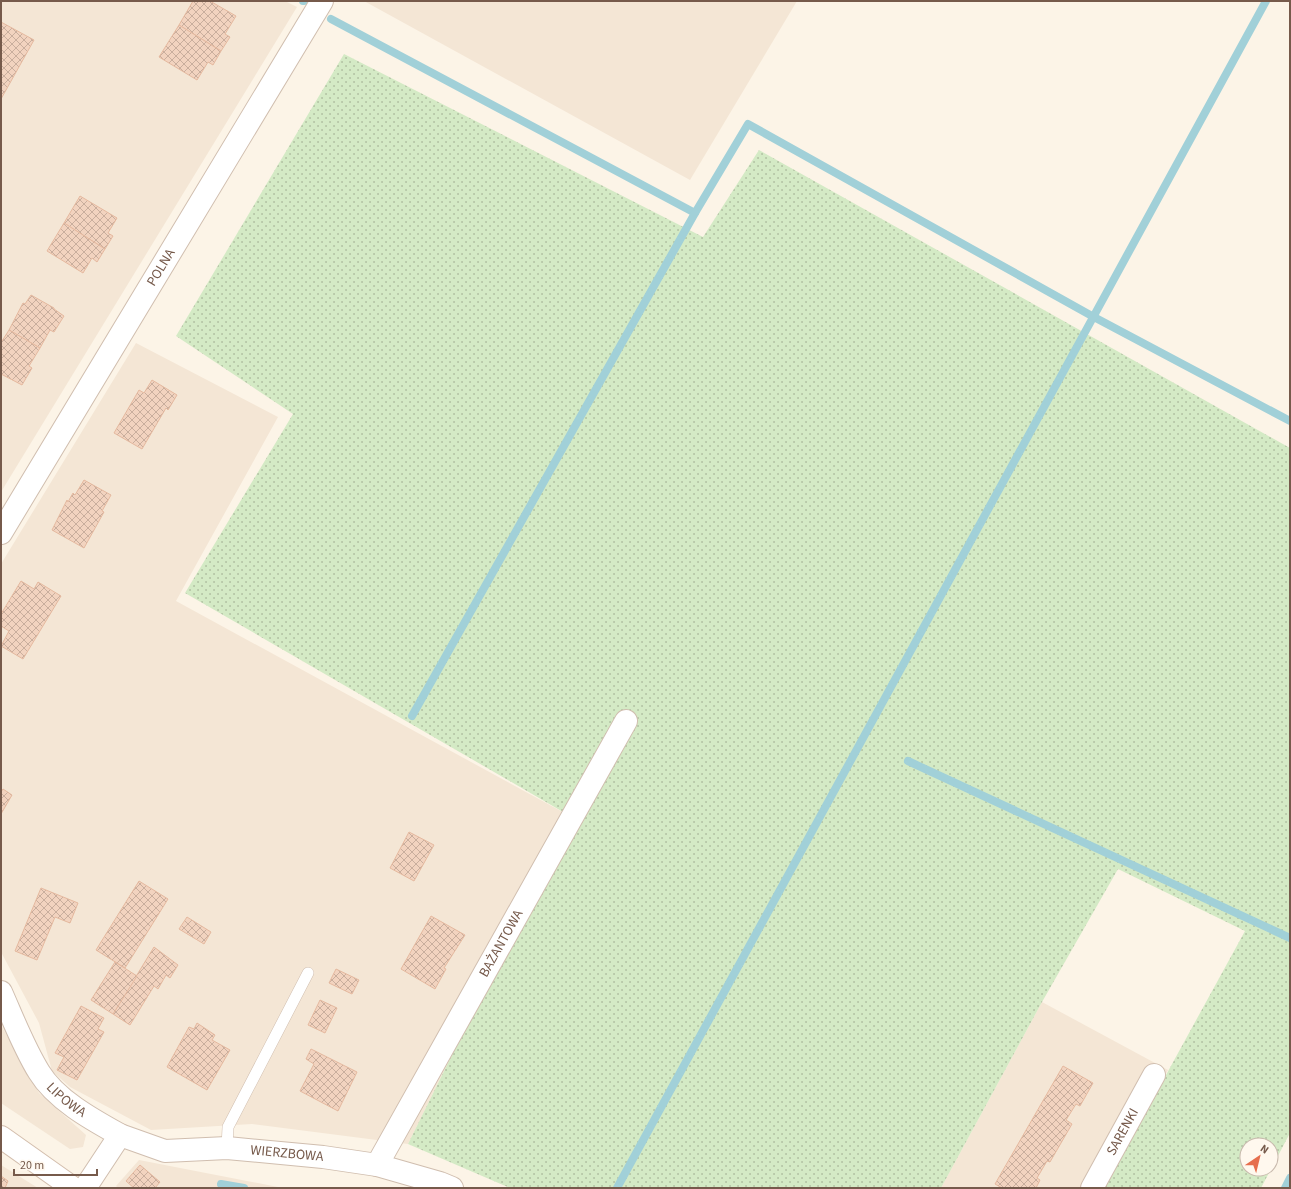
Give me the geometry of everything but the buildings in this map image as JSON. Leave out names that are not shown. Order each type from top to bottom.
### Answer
[{"type":"street","name":"POLNA","points":[[1,533],[322,1]]},
{"type":"street","name":"BAŻANTOWA","points":[[377,1165],[626,721]]},
{"type":"street","name":"LIPOWA","points":[[1,992],[39,1073],[49,1086],[82,1114],[120,1135]]},
{"type":"street","name":"SARENKI","points":[[1092,1188],[1154,1075]]},
{"type":"street","name":"WIERZBOWA","points":[[120,1135],[165,1151],[227,1148],[323,1157],[377,1165],[440,1183],[452,1188]]},
{"type":"street","points":[[85,1188],[120,1135]]},
{"type":"street","points":[[1,1137],[73,1188]]},
{"type":"lane","points":[[227,1148],[228,1127],[308,973]]},
{"type":"shaded area","points":[[1,1],[285,1],[297,7],[1,492]]},
{"type":"shaded area","points":[[364,1],[797,1],[690,180]]},
{"type":"shaded area","points":[[136,343],[278,417],[176,601],[570,816],[408,1144],[252,1124],[151,1130],[70,1087],[52,1071],[39,1023],[1,952],[1,564]]},
{"type":"shaded area","points":[[1042,1002],[1168,1070],[1104,1188],[941,1188]]},
{"type":"shaded area","points":[[1,1025],[39,1093],[86,1135],[83,1147],[70,1149],[1,1103]]},
{"type":"shaded area","points":[[139,1160],[283,1188],[118,1188],[116,1186]]},
{"type":"shaded area","points":[[1,1165],[38,1188],[1,1188]]},
{"type":"green space","points":[[344,54],[703,237],[759,150],[1290,448],[1290,1133],[1279,1154],[1279,1137],[1239,1137],[1239,1177],[1267,1177],[1261,1188],[1104,1188],[1245,931],[1118,869],[1042,1002],[941,1188],[510,1188],[408,1144],[570,816],[185,593],[293,414],[176,336]]},
{"type":"waterway","points":[[617,1188],[1266,1]]},
{"type":"waterway","points":[[331,19],[695,213],[748,124],[1092,316],[1290,421]]},
{"type":"waterway","points":[[412,716],[695,213]]},
{"type":"waterway","points":[[908,761],[1290,938]]},
{"type":"waterway","points":[[1285,1188],[1290,1178]]},
{"type":"waterway","points":[[221,1184],[244,1188]]}]
